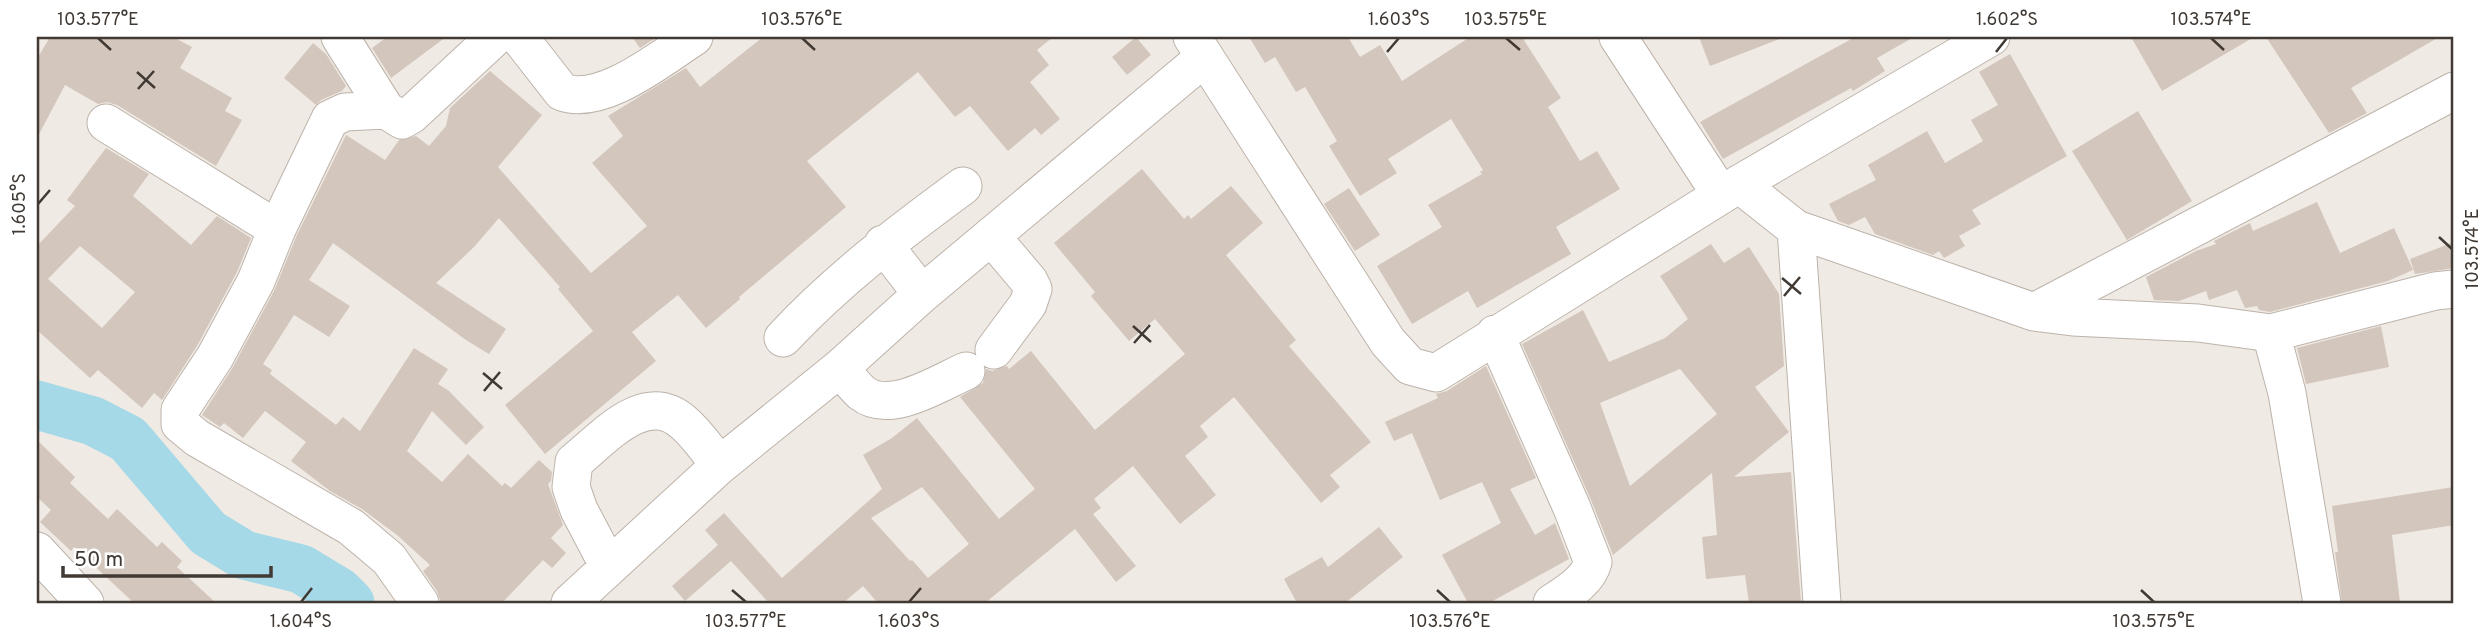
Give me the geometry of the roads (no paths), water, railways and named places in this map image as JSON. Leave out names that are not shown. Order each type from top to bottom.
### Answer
[{"type":"street","points":[[340,37],[386,110],[402,120],[411,115],[495,37]]},
{"type":"street","points":[[519,37],[562,92],[572,96],[611,89],[694,37]]},
{"type":"street","points":[[1618,37],[1730,189],[1796,229],[2034,312],[2073,317],[2198,323],[2271,333],[2435,290],[2454,289]]},
{"type":"street","points":[[570,603],[719,465],[840,368],[1198,47],[1398,355],[1410,366],[1436,373],[1730,189],[1991,37]]},
{"type":"street","points":[[2034,312],[2454,91]]},
{"type":"street","points":[[386,110],[345,112],[330,119],[256,281],[215,357],[180,410],[180,424],[197,438],[351,527],[389,559],[420,603]]},
{"type":"street","points":[[106,123],[278,229]]},
{"type":"street","points":[[783,338],[815,303],[883,244],[963,186]]},
{"type":"street","points":[[1796,229],[1822,603]]},
{"type":"street","points":[[840,368],[863,394],[884,401],[903,399],[980,360],[1028,304],[1033,289],[990,236]]},
{"type":"street","points":[[883,244],[922,294]]},
{"type":"street","points":[[2271,333],[2287,393],[2322,603]]},
{"type":"street","points":[[1495,334],[1593,562],[1585,577],[1552,603]]},
{"type":"street","points":[[608,567],[579,510],[572,487],[574,463],[628,417],[643,411],[665,411],[684,422],[719,465]]},
{"type":"street","points":[[37,551],[82,602]]},
{"type":"waterway","points":[[37,405],[93,421],[128,439],[208,533],[244,555],[301,569],[339,592],[350,603]]}]
